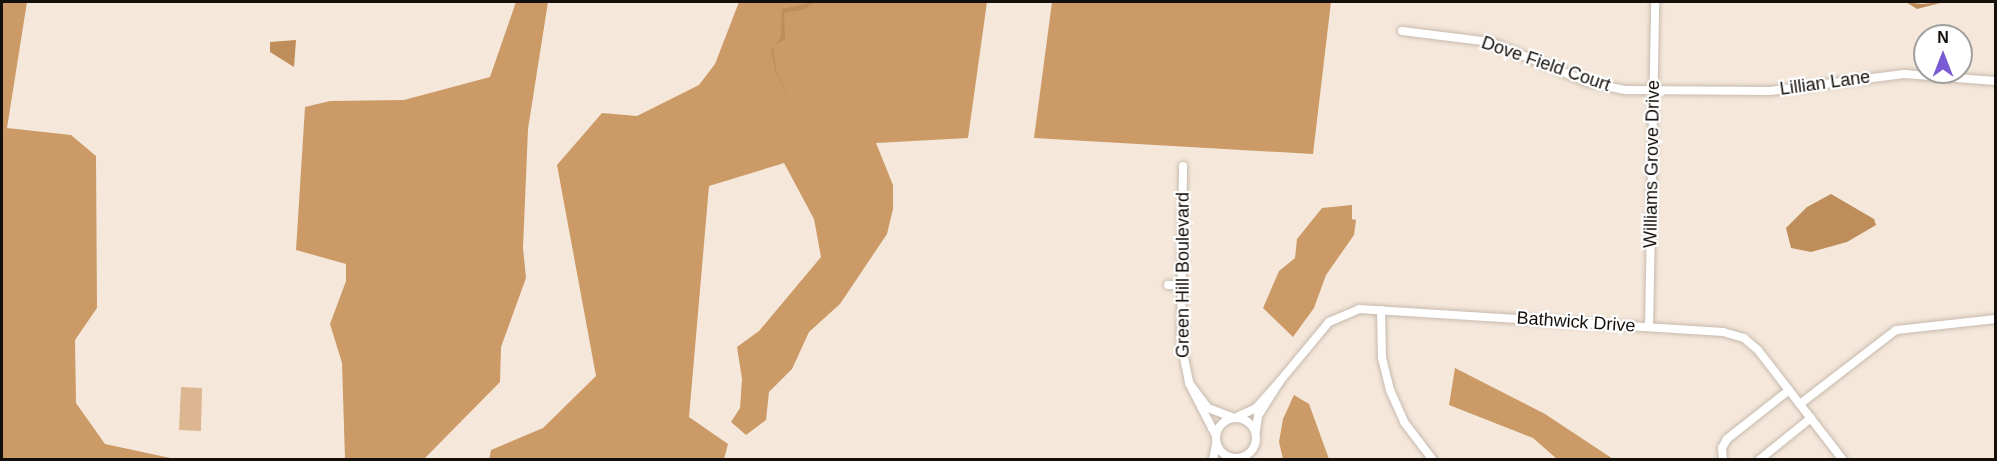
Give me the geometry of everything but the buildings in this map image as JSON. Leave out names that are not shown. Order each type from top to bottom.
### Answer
[{"type":"street","name":"Williams Grove Drive","points":[[1649,327],[1655,2]]},
{"type":"street","name":"Dove Field Court","points":[[1402,32],[1490,42],[1595,85],[1654,92]]},
{"type":"street","name":"Lillian Lane","points":[[1654,92],[1770,91],[1904,74],[1995,81]]},
{"type":"street","name":"Green Hill Boulevard","points":[[1183,166],[1182,355],[1195,401],[1213,425],[1216,439]]},
{"type":"street","points":[[1168,285],[1182,285]]},
{"type":"street","name":"Bathwick Drive","points":[[1235,417],[1256,408],[1333,318],[1353,310],[1649,327],[1739,336],[1758,350],[1843,459]]},
{"type":"street","points":[[1381,310],[1382,358],[1390,390],[1404,422],[1433,459]]},
{"type":"street","points":[[1800,404],[1896,330],[1995,319]]},
{"type":"street","name":"Bathwick Drive","points":[[1256,434],[1258,416],[1280,381]]},
{"type":"street","name":"Green Hill Boulevard","points":[[1189,383],[1214,412],[1235,417]]},
{"type":"street","points":[[1723,459],[1722,448],[1727,439],[1789,390]]},
{"type":"street","points":[[1213,459],[1216,439],[1220,424],[1235,417],[1249,422],[1256,434],[1253,450],[1236,459],[1225,454],[1216,439]]},
{"type":"street","points":[[1759,459],[1811,418]]},
{"type":"shaded area","points":[[2,2],[27,2],[7,128],[71,135],[96,156],[97,308],[75,340],[76,403],[105,444],[175,459],[2,459]]},
{"type":"shaded area","points":[[516,2],[548,2],[528,129],[523,248],[526,278],[501,347],[500,382],[424,459],[345,459],[342,363],[330,324],[346,281],[346,264],[296,250],[305,107],[330,101],[404,100],[490,77]]},
{"type":"shaded area","points":[[739,2],[987,2],[968,138],[876,143],[893,185],[893,209],[887,234],[840,304],[809,332],[792,369],[769,392],[766,420],[746,435],[731,422],[740,408],[742,379],[737,347],[759,331],[821,257],[814,219],[784,163],[709,186],[689,417],[728,444],[724,459],[489,460],[491,450],[543,428],[596,376],[557,165],[602,113],[637,116],[699,85],[715,64]]},
{"type":"shaded area","points":[[814,2],[805,9],[784,13],[785,39],[775,45],[781,37],[782,9]]},
{"type":"shaded area","points":[[1052,2],[1331,2],[1313,154],[1034,138]]},
{"type":"shaded area","points":[[1906,2],[1921,4],[1944,2],[1917,9]]},
{"type":"shaded area","points":[[296,40],[294,67],[270,52],[270,42]]},
{"type":"shaded area","points":[[773,47],[776,70],[794,112],[775,70],[771,50]]},
{"type":"shaded area","points":[[1831,194],[1874,219],[1876,225],[1847,242],[1811,252],[1791,248],[1786,228],[1807,207]]},
{"type":"shaded area","points":[[1352,205],[1352,219],[1356,220],[1354,235],[1326,275],[1314,308],[1293,337],[1263,308],[1279,271],[1295,258],[1297,239],[1322,208]]},
{"type":"shaded area","points":[[1455,368],[1545,414],[1613,459],[1557,459],[1533,438],[1449,405]]},
{"type":"shaded area","points":[[181,387],[202,388],[201,431],[179,430]]},
{"type":"shaded area","points":[[1294,395],[1309,404],[1329,459],[1283,459],[1279,442],[1283,419]]}]
